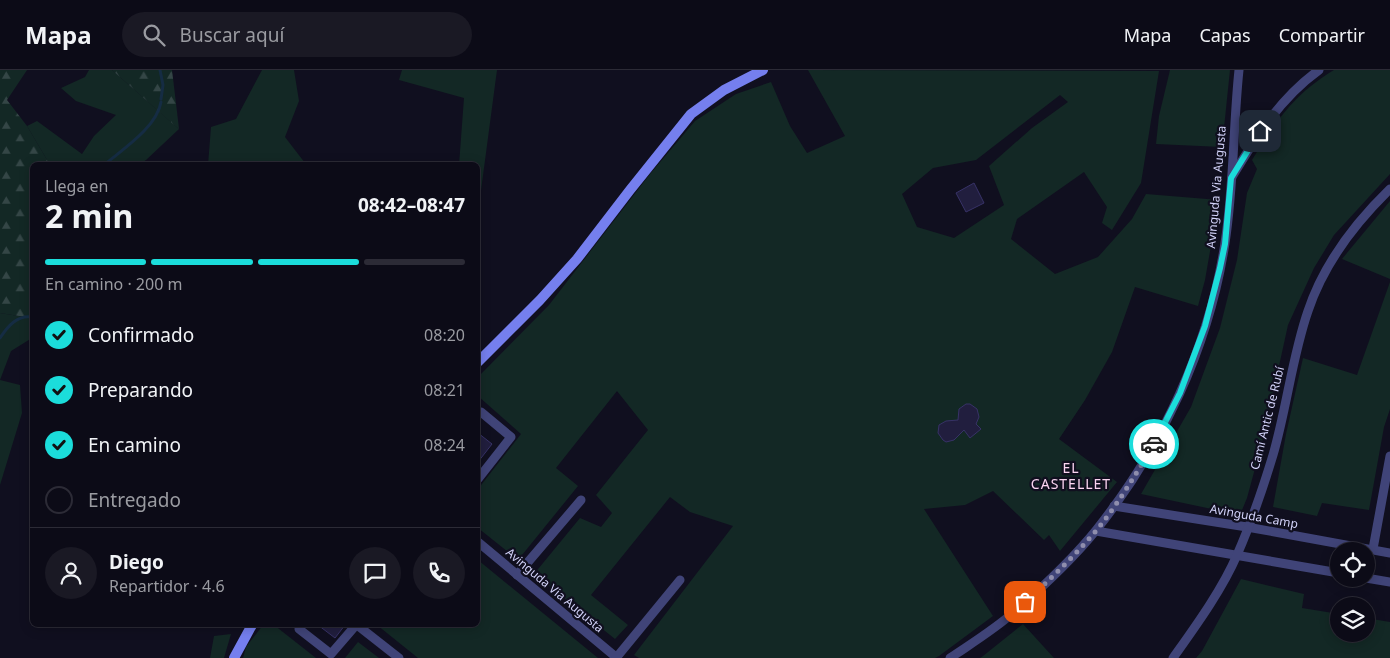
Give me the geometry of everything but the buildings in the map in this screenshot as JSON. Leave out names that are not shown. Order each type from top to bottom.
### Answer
[{"type":"main road","points":[[480,360],[540,300],[577,259],[691,114],[724,90],[763,70]]},
{"type":"main road","points":[[234,658],[251,627]]},
{"type":"street","name":"Avinguda Via Augusta","points":[[950,658],[1013,613],[1057,572],[1096,531],[1154,444],[1180,393],[1194,360],[1205,326],[1220,268],[1228,220],[1238,70]]},
{"type":"street","points":[[1231,178],[1254,141],[1281,104],[1305,80],[1319,70]]},
{"type":"street","name":"Camí Antic de Rubí","points":[[1173,658],[1215,595],[1237,556],[1273,454],[1308,310],[1326,269],[1335,252],[1351,232],[1390,189]]},
{"type":"street","points":[[480,476],[512,438],[481,412]]},
{"type":"street","points":[[1374,542],[1390,456]]},
{"type":"street","points":[[517,575],[581,500]]},
{"type":"street","name":"Avinguda Camp","points":[[1114,506],[1333,542]]},
{"type":"street","points":[[1096,531],[1330,572]]},
{"type":"street","name":"Avinguda Via Augusta","points":[[480,544],[616,658]]},
{"type":"street","name":"Avinguda Camp","points":[[1375,549],[1390,553]]},
{"type":"street","points":[[616,658],[680,580]]},
{"type":"street","points":[[1375,580],[1390,582]]},
{"type":"street","points":[[299,629],[331,654],[355,627]]},
{"type":"street","points":[[360,627],[399,658]]},
{"type":"green space","points":[[0,70],[27,70],[7,100],[27,126],[48,162],[30,162],[30,318],[0,313]]},
{"type":"green space","points":[[89,70],[112,70],[179,129],[143,162],[48,162],[27,126],[37,121],[82,154],[94,136],[116,115],[76,101],[61,88],[85,77]]},
{"type":"green space","points":[[112,70],[172,70],[179,129],[173,124]]},
{"type":"green space","points":[[262,70],[294,70],[299,101],[285,137],[304,162],[208,162],[211,127],[236,119]]},
{"type":"green space","points":[[402,70],[497,70],[480,198],[480,162],[459,162],[464,98],[399,80]]},
{"type":"green space","points":[[808,70],[1159,71],[1141,183],[1112,230],[1102,223],[1107,207],[1084,172],[1017,219],[1011,239],[1055,274],[1098,257],[1132,219],[1146,194],[1219,200],[1205,280],[1198,306],[1135,287],[1112,352],[1085,400],[1059,439],[1117,482],[1060,551],[1049,535],[1044,540],[993,491],[965,505],[924,509],[993,616],[939,656],[935,658],[639,658],[634,655],[733,526],[690,512],[670,497],[591,595],[628,625],[615,639],[534,574],[580,518],[601,527],[612,513],[596,495],[648,430],[617,391],[556,468],[578,486],[518,560],[480,530],[480,486],[521,434],[480,398],[480,375],[549,305],[650,174],[695,121],[736,94],[771,82],[790,126],[807,153],[845,136]],"holes":[[[1060,95],[1068,102],[1032,128],[989,166],[1004,205],[954,238],[917,227],[902,194],[933,168],[976,160]]]},
{"type":"green space","points":[[1170,70],[1230,70],[1222,147],[1156,144],[1159,116]]},
{"type":"green space","points":[[1334,70],[1390,70],[1390,174],[1334,235],[1314,268],[1288,325],[1263,439],[1247,498],[1240,515],[1141,494],[1191,407],[1220,328],[1237,260],[1247,193],[1257,169],[1252,160],[1287,109],[1320,79]]},
{"type":"green space","points":[[1390,201],[1390,279],[1342,259]]},
{"type":"green space","points":[[1390,282],[1390,409],[1384,427],[1369,510],[1322,503],[1317,516],[1273,507],[1286,434],[1303,358],[1357,375]]},
{"type":"green space","points":[[0,313],[30,318],[30,339],[11,351],[0,380]]},
{"type":"green space","points":[[0,380],[20,385],[22,413],[0,485]]},
{"type":"green space","points":[[480,562],[598,658],[418,658],[379,627],[480,627]]},
{"type":"green space","points":[[1241,579],[1304,594],[1302,608],[1330,613],[1330,642],[1375,642],[1375,620],[1390,622],[1390,658],[1196,658],[1202,651]]},
{"type":"green space","points":[[1023,624],[1054,658],[980,658],[983,656]]},
{"type":"green space","points":[[261,627],[277,627],[316,658],[243,658],[246,647]]},
{"type":"green space","points":[[231,634],[224,658],[210,658],[214,636]]},
{"type":"green space","points":[[358,642],[379,658],[345,658]]},
{"type":"waterway","points":[[160,70],[163,85],[161,99]]},
{"type":"waterway","points":[[108,162],[146,129],[153,120],[161,102]]},
{"type":"waterway","points":[[0,338],[17,320],[30,317]]},
{"type":"way so far","points":[[1025,602],[1096,531],[1130,484],[1154,444]]},
{"type":"district","name":"EL CASTELLET","points":[[1071,476]]},
{"type":"route","points":[[1154,444],[1180,393],[1194,360],[1205,326],[1225,244],[1231,178],[1260,131]]}]
